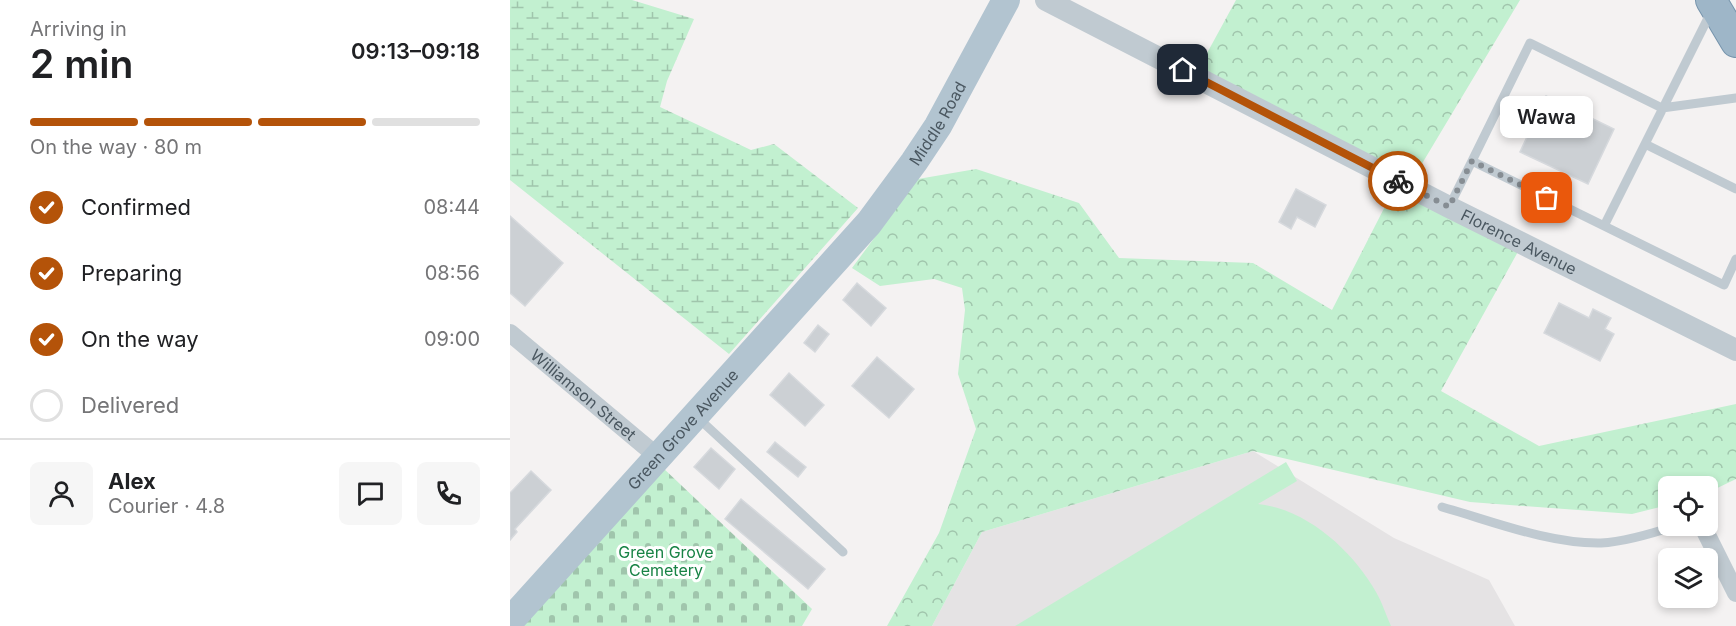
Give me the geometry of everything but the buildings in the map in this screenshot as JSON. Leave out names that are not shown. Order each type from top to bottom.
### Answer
[{"type":"highway","points":[[1713,2],[1736,42]]},
{"type":"main road","name":"Middle Road","points":[[856,237],[895,189],[938,126],[1006,0]]},
{"type":"main road","name":"Green Grove Avenue","points":[[510,621],[856,237]]},
{"type":"street","name":"Florence Avenue","points":[[1046,0],[1449,207],[1736,350]]},
{"type":"street","name":"Williamson Street","points":[[510,333],[658,457]]},
{"type":"street","points":[[1708,536],[1736,593]]},
{"type":"lane","points":[[1604,226],[1713,2]]},
{"type":"lane","points":[[1449,207],[1530,43],[1662,108],[1736,98]]},
{"type":"lane","points":[[1645,144],[1736,189]]},
{"type":"lane","points":[[1472,161],[1724,285],[1736,259]]},
{"type":"lane","points":[[695,415],[843,552]]},
{"type":"lane","points":[[1442,507],[1556,539],[1602,543],[1658,531]]},
{"type":"shaded area","points":[[1253,451],[1394,538],[1489,580],[1515,626],[932,626],[982,532]]},
{"type":"green space","points":[[510,0],[632,0],[694,19],[667,81],[660,107],[751,150],[774,144],[858,208],[729,354],[510,180]]},
{"type":"green space","points":[[1236,0],[1520,0],[1414,177],[1520,248],[1441,391],[1539,446],[1736,404],[1736,479],[1718,488],[1718,476],[1658,476],[1658,508],[1632,514],[1470,502],[1253,451],[982,532],[932,626],[887,626],[939,533],[976,429],[958,374],[965,310],[962,288],[934,279],[880,286],[852,268],[918,179],[976,169],[1079,203],[1119,258],[1253,263],[1332,310],[1397,183],[1194,77]]},
{"type":"green space","points":[[1286,462],[1297,481],[1258,504],[1294,514],[1327,534],[1355,562],[1366,577],[1378,596],[1391,626],[1015,626]]},
{"type":"green space","name":"Green Grove Cemetery","points":[[662,467],[812,609],[802,626],[523,626]]},
{"type":"way so far","points":[[1398,181],[1449,207],[1472,161],[1547,198]]},
{"type":"place","name":"Wawa","points":[[1547,198]]},
{"type":"route","points":[[1183,70],[1398,181]]}]
